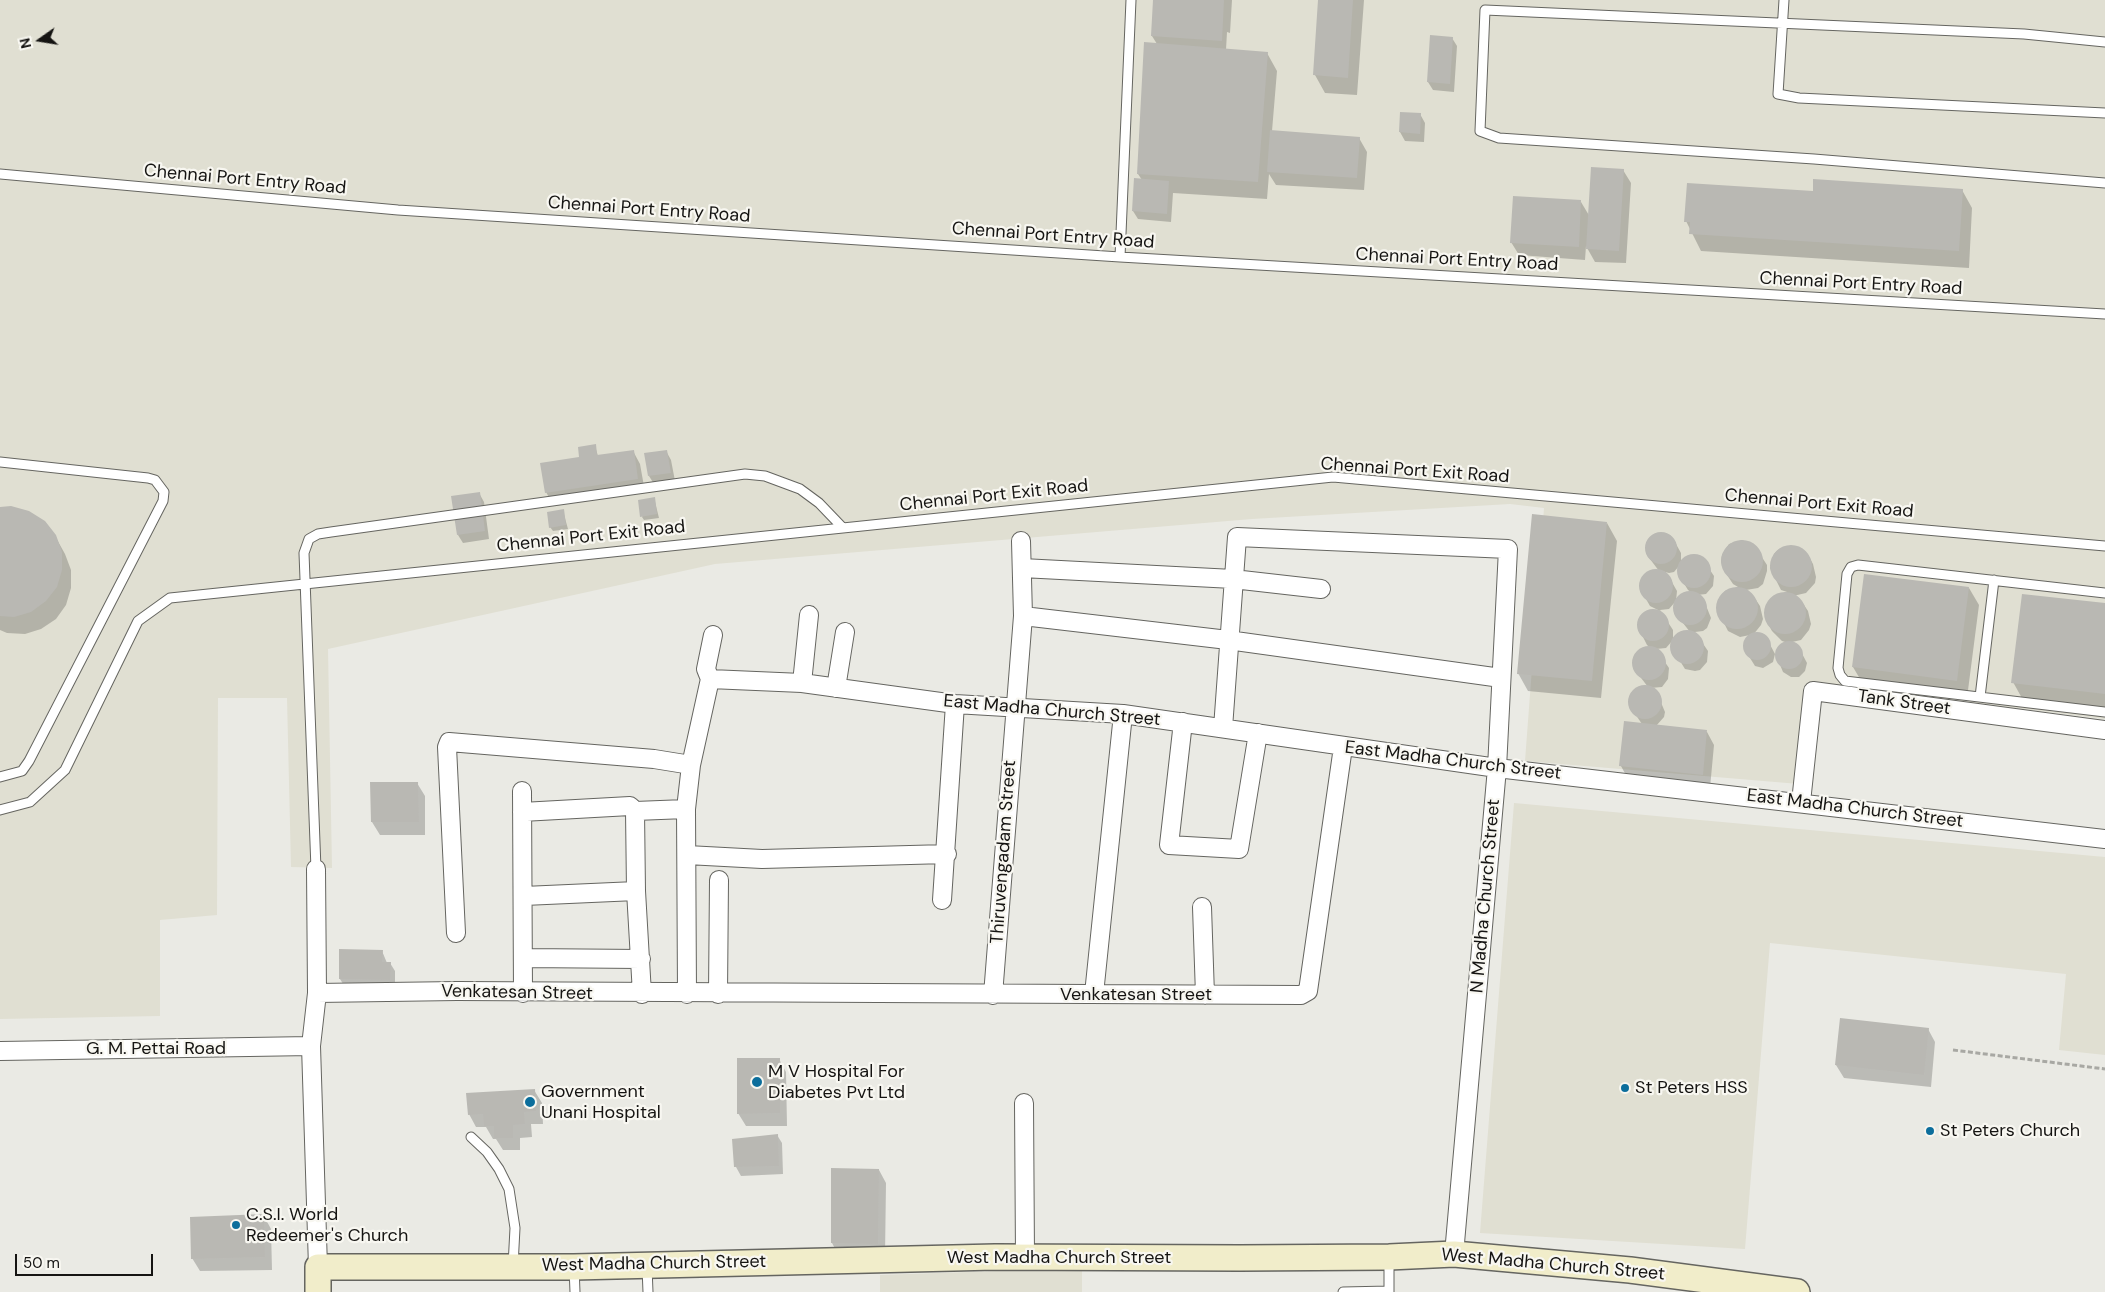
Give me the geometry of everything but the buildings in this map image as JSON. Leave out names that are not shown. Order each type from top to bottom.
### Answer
[{"type":"main road","name":"West Madha Church Street","points":[[318,1267],[574,1267],[1025,1257],[1389,1257],[1454,1254],[1630,1270],[1797,1292]]},
{"type":"main road","points":[[318,1267],[318,1292]]},
{"type":"street","name":"N Madha Church Street","points":[[1223,728],[1237,537],[1508,549],[1500,678],[1497,768],[1454,1254]]},
{"type":"street","name":"Thiruvengadam Street","points":[[993,995],[1023,616],[1021,542]]},
{"type":"street","points":[[1022,568],[1233,579],[1321,589]]},
{"type":"street","points":[[802,683],[809,615]]},
{"type":"street","points":[[1023,616],[1228,640],[1500,678]]},
{"type":"street","points":[[836,688],[845,632]]},
{"type":"street","points":[[688,994],[686,809],[691,766],[710,679],[706,669],[713,635]]},
{"type":"street","name":"East Madha Church Street","points":[[710,679],[802,683],[955,704],[1124,714],[1258,733],[1343,748],[1497,768],[2105,839]]},
{"type":"street","name":"Tank Street","points":[[1801,802],[1813,691],[2105,730]]},
{"type":"street","points":[[942,900],[947,854],[955,704]]},
{"type":"street","points":[[1094,994],[1124,714]]},
{"type":"street","points":[[1183,722],[1170,845],[1239,849],[1258,733]]},
{"type":"street","points":[[456,933],[447,747],[449,742],[654,759],[691,766]]},
{"type":"street","name":"Venkatesan Street","points":[[317,993],[1301,995],[1308,991],[1343,748]]},
{"type":"street","points":[[522,791],[523,993]]},
{"type":"street","points":[[522,812],[630,806],[635,811],[636,891],[642,994]]},
{"type":"street","points":[[635,811],[686,809]]},
{"type":"street","points":[[687,855],[762,859],[947,854]]},
{"type":"street","points":[[316,869],[317,993],[311,1046],[318,1267]]},
{"type":"street","points":[[718,994],[719,880]]},
{"type":"street","points":[[524,896],[636,891]]},
{"type":"street","points":[[1202,907],[1205,995]]},
{"type":"street","points":[[524,958],[641,959]]},
{"type":"street","name":"G. M. Pettai Road","points":[[0,1051],[311,1046]]},
{"type":"street","points":[[1024,1103],[1025,1257]]},
{"type":"lane","points":[[1120,257],[1131,0]]},
{"type":"lane","points":[[1485,0],[1480,131],[1499,138],[1814,159],[2105,183]]},
{"type":"lane","points":[[1784,0],[1778,94],[1818,99],[2105,113]]},
{"type":"lane","points":[[1485,10],[2024,34],[2105,42]]},
{"type":"lane","name":"Chennai Port Entry Road","points":[[0,174],[398,210],[1120,257],[2105,314]]},
{"type":"lane","points":[[0,462],[148,478],[155,480],[164,492],[163,501],[29,762],[22,771],[0,777]]},
{"type":"lane","points":[[316,869],[305,583],[305,546],[309,539],[318,534],[737,474],[765,476],[800,489],[819,503],[843,528]]},
{"type":"lane","name":"Chennai Port Exit Road","points":[[0,810],[30,802],[65,770],[138,621],[170,598],[1333,478],[2105,546]]},
{"type":"lane","points":[[2105,593],[1858,565],[1851,567],[1847,574],[1838,668],[1840,675],[1845,681],[2105,712]]},
{"type":"lane","points":[[1980,697],[1994,580]]},
{"type":"lane","points":[[471,1137],[487,1152],[499,1169],[509,1189],[514,1228],[513,1267]]},
{"type":"lane","points":[[1343,1292],[1389,1291],[1389,1257]]},
{"type":"lane","points":[[647,1264],[648,1292]]},
{"type":"lane","points":[[574,1267],[575,1292]]},
{"type":"path","points":[[1954,1050],[2105,1069]]},
{"type":"shaded area","points":[[0,0],[2105,0],[2105,719],[1811,683],[1799,784],[1525,761],[1544,508],[1510,504],[1252,519],[715,564],[328,649],[332,868],[291,867],[287,698],[218,698],[217,915],[160,920],[160,1016],[0,1019]]},
{"type":"shaded area","name":"St Peters HSS","points":[[1514,803],[2105,857],[2105,1055],[2059,1050],[2066,974],[1770,943],[1745,1249],[1480,1233]]},
{"type":"shaded area","points":[[1082,1268],[1082,1292],[880,1292],[880,1275]]},
{"type":"place","name":"M V Hospital For Diabetes Pvt Ltd","points":[[757,1082]]},
{"type":"place","name":"St Peters HSS","points":[[1625,1088]]},
{"type":"place","name":"Government Unani Hospital","points":[[530,1102]]},
{"type":"place","name":"St Peters Church","points":[[1930,1131]]},
{"type":"place","name":"C.S.I. World Redeemer's Church","points":[[236,1225]]}]
